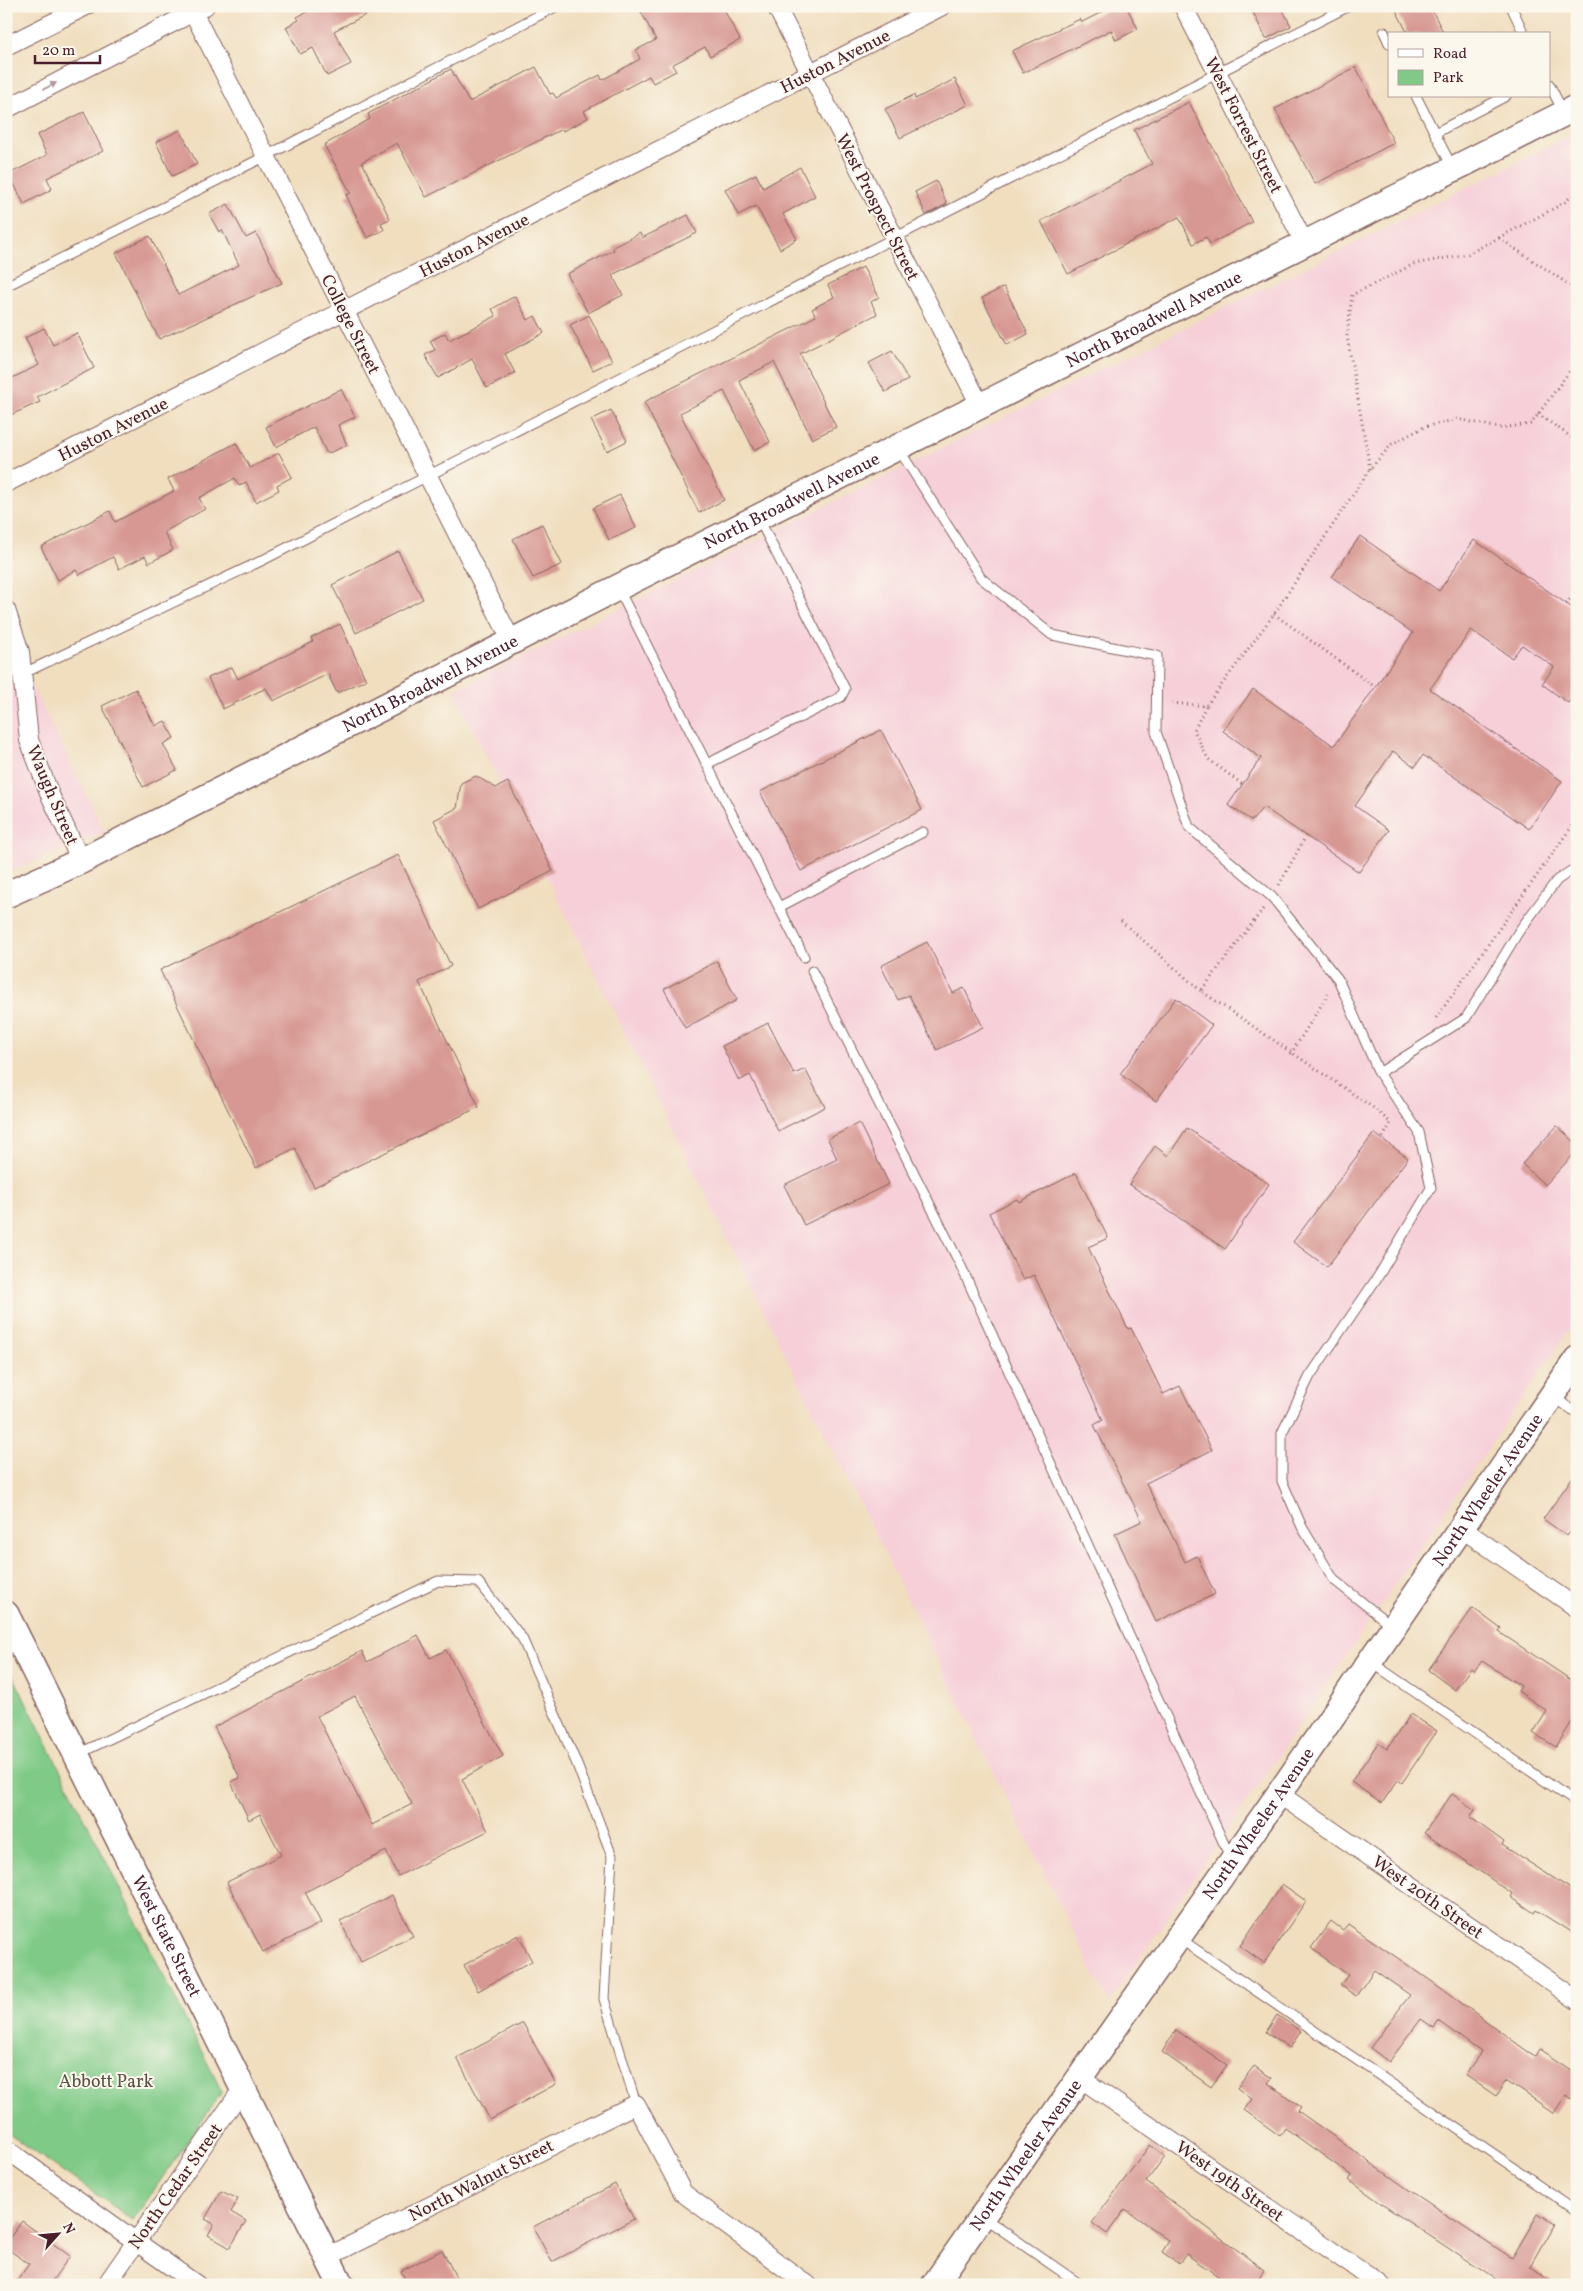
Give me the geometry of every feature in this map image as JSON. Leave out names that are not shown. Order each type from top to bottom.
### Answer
[{"type":"street","points":[[6,46],[86,6]]},
{"type":"street","name":"West Prospect Street","points":[[776,6],[981,407]]},
{"type":"street","name":"Huston Avenue","points":[[6,484],[942,6]]},
{"type":"street","name":"West Forrest Street","points":[[1183,6],[1305,244]]},
{"type":"street","points":[[6,109],[196,8]]},
{"type":"street","name":"College Street","points":[[196,8],[266,156],[512,642]]},
{"type":"street","name":"North Broadwell Avenue","points":[[6,895],[81,861],[617,588],[1570,110]]},
{"type":"street","name":"Waugh Street","points":[[6,610],[20,652],[26,724],[36,762],[81,861]]},
{"type":"street","name":"North Wheeler Avenue","points":[[934,2285],[1280,1794],[1577,1359]]},
{"type":"street","points":[[1462,1528],[1577,1608]]},
{"type":"street","name":"West State Street","points":[[6,1614],[341,2285]]},
{"type":"street","name":"West 20th Street","points":[[1280,1794],[1577,2000]]},
{"type":"street","name":"West 19th Street","points":[[1080,2078],[1380,2285]]},
{"type":"street","name":"North Cedar Street","points":[[106,2285],[243,2088]]},
{"type":"street","points":[[636,2104],[683,2193],[808,2285]]},
{"type":"street","name":"North Walnut Street","points":[[327,2257],[636,2104]]},
{"type":"street","points":[[6,2149],[197,2285]]},
{"type":"lane","points":[[6,286],[266,156],[557,6]]},
{"type":"lane","points":[[22,674],[261,561],[427,475],[895,240],[1349,6]]},
{"type":"lane","points":[[1510,6],[1523,32]]},
{"type":"lane","points":[[1384,32],[1388,41]]},
{"type":"lane","points":[[1550,85],[1570,110]]},
{"type":"lane","points":[[1417,98],[1453,169]]},
{"type":"lane","points":[[1435,132],[1502,98]]},
{"type":"lane","points":[[897,448],[981,578],[1052,634],[1157,656],[1156,732],[1189,827],[1272,897],[1338,979],[1379,1073],[1419,1132],[1431,1188],[1379,1275],[1310,1376],[1282,1433],[1282,1481],[1302,1527],[1334,1580],[1394,1627]]},
{"type":"lane","points":[[707,764],[841,697],[845,689],[758,517]]},
{"type":"lane","points":[[617,588],[804,957]]},
{"type":"lane","points":[[779,907],[923,832]]},
{"type":"lane","points":[[1379,1073],[1466,1018],[1518,931],[1557,880],[1577,867]]},
{"type":"lane","points":[[812,971],[960,1264],[1232,1861]]},
{"type":"lane","points":[[1552,1395],[1577,1413]]},
{"type":"lane","points":[[76,1755],[438,1581],[478,1582],[522,1638],[576,1762],[612,1856],[604,1999],[636,2104]]},
{"type":"lane","points":[[1371,1662],[1577,1803]]},
{"type":"lane","points":[[1178,1938],[1577,2211]]},
{"type":"lane","points":[[982,2216],[1081,2285]]},
{"type":"path","points":[[1370,469],[1347,336],[1352,295],[1414,264],[1468,254],[1564,204],[1577,191]]},
{"type":"path","points":[[1499,238],[1577,290]]},
{"type":"path","points":[[1242,784],[1208,759],[1194,730],[1206,706],[1274,614],[1370,469],[1392,444],[1424,427],[1458,419],[1500,428],[1531,424],[1577,361]]},
{"type":"path","points":[[1538,414],[1577,441]]},
{"type":"path","points":[[1566,604],[1576,594]]},
{"type":"path","points":[[1274,614],[1375,687]]},
{"type":"path","points":[[1156,701],[1206,706]]},
{"type":"path","points":[[1432,1024],[1577,819]]},
{"type":"path","points":[[1201,991],[1272,897],[1306,836]]},
{"type":"path","points":[[1121,921],[1201,991],[1291,1054],[1375,1109],[1391,1123],[1382,1139]]},
{"type":"path","points":[[1291,1054],[1338,979]]},
{"type":"shaded area","points":[[1577,133],[1577,1318],[1109,2003],[454,691]]},
{"type":"shaded area","points":[[6,635],[105,832],[6,873]]},
{"type":"green space","name":"Abbott Park","points":[[6,1662],[222,2092],[133,2220],[6,2132]]},
{"type":"building","points":[[318,6],[383,6],[334,31],[351,64],[327,76],[313,48],[300,54],[286,27],[299,20],[297,17]]},
{"type":"building","points":[[638,6],[722,6],[740,40],[710,56],[705,47],[672,65],[676,71],[653,83],[649,76],[584,111],[588,118],[563,131],[562,129],[426,197],[397,143],[362,162],[390,219],[381,223],[384,230],[367,238],[346,195],[351,193],[324,145],[370,119],[368,114],[451,69],[469,102],[536,67],[550,94],[553,93],[556,98],[600,75],[602,80],[640,59],[636,50],[656,40]]},
{"type":"building","points":[[1114,6],[1126,6],[1138,29],[1116,40],[1111,30],[1023,73],[1012,51],[1080,19],[1082,22]]},
{"type":"building","points":[[1250,6],[1281,6],[1291,26],[1266,39]]},
{"type":"building","points":[[1394,6],[1430,6],[1443,32],[1407,32]]},
{"type":"building","points":[[1356,67],[1394,143],[1315,184],[1275,109]]},
{"type":"building","points":[[955,79],[968,105],[900,138],[885,109],[914,95],[915,99]]},
{"type":"building","points":[[1189,102],[1252,222],[1210,244],[1206,237],[1193,244],[1179,217],[1068,274],[1041,221],[1152,164],[1134,130]]},
{"type":"building","points":[[84,112],[103,151],[47,178],[52,189],[24,204],[9,174],[47,155],[37,135]]},
{"type":"building","points":[[180,130],[197,164],[172,176],[156,142]]},
{"type":"building","points":[[800,167],[815,196],[783,214],[797,239],[780,249],[756,206],[738,215],[725,189],[756,174],[763,188]]},
{"type":"building","points":[[936,181],[947,204],[926,215],[915,192]]},
{"type":"building","points":[[228,204],[246,238],[256,233],[282,283],[159,339],[116,253],[150,236],[178,295],[239,265],[222,230],[219,232],[209,214]]},
{"type":"building","points":[[688,215],[697,233],[612,275],[623,295],[588,313],[567,274],[614,250],[613,247],[640,233],[642,238]]},
{"type":"building","points":[[863,267],[879,297],[871,302],[877,314],[800,354],[836,427],[812,439],[774,362],[739,380],[770,442],[754,450],[724,391],[680,413],[724,500],[699,513],[644,402],[816,316],[812,309],[834,297],[828,285]]},
{"type":"building","points":[[1004,287],[1028,334],[1007,345],[982,298]]},
{"type":"building","points":[[515,296],[528,320],[535,316],[544,333],[505,354],[515,373],[487,388],[472,359],[438,378],[425,355],[435,350],[430,341],[445,333],[449,340],[496,316],[492,309]]},
{"type":"building","points":[[589,315],[612,361],[593,370],[570,325]]},
{"type":"building","points":[[44,328],[53,345],[77,333],[94,368],[37,397],[40,402],[6,417],[6,381],[39,365],[25,338]]},
{"type":"building","points":[[892,351],[908,380],[885,392],[869,363]]},
{"type":"building","points":[[341,389],[355,417],[338,425],[347,445],[327,454],[314,427],[276,447],[266,427]]},
{"type":"building","points":[[611,410],[627,441],[607,451],[591,420]]},
{"type":"building","points":[[236,443],[250,468],[279,453],[292,477],[277,485],[279,490],[256,502],[246,482],[239,486],[235,478],[199,498],[205,509],[164,532],[173,550],[149,563],[145,556],[119,569],[113,557],[79,575],[76,570],[58,580],[41,547],[110,511],[115,522],[174,491],[168,479]]},
{"type":"building","points":[[620,495],[636,528],[609,540],[593,508]]},
{"type":"building","points":[[542,524],[562,564],[533,578],[513,539]]},
{"type":"building","points":[[1360,536],[1439,591],[1474,540],[1577,611],[1577,690],[1568,703],[1542,684],[1554,667],[1522,645],[1512,658],[1471,630],[1430,689],[1562,781],[1529,829],[1423,755],[1415,767],[1393,751],[1355,806],[1389,830],[1359,872],[1263,807],[1252,821],[1228,805],[1261,758],[1223,731],[1253,689],[1334,746],[1413,633],[1332,577]]},
{"type":"building","points":[[398,551],[423,599],[356,633],[332,585]]},
{"type":"building","points":[[340,624],[366,680],[337,693],[328,674],[273,701],[266,688],[223,709],[208,678],[232,667],[238,679],[313,642],[311,638]]},
{"type":"building","points":[[136,689],[155,726],[165,721],[174,738],[163,744],[177,770],[143,787],[102,706]]},
{"type":"building","points":[[881,730],[922,810],[801,871],[760,792]]},
{"type":"building","points":[[476,776],[496,788],[508,782],[553,871],[478,909],[434,820],[457,808],[461,783]]},
{"type":"building","points":[[398,855],[451,966],[419,982],[479,1107],[314,1187],[295,1148],[256,1168],[160,970]]},
{"type":"building","points":[[927,942],[953,993],[964,988],[983,1027],[937,1050],[909,995],[898,1000],[881,966]]},
{"type":"building","points":[[717,961],[737,1000],[685,1028],[664,989]]},
{"type":"building","points":[[1176,998],[1212,1025],[1156,1101],[1120,1074]]},
{"type":"building","points":[[768,1023],[794,1074],[805,1069],[825,1107],[778,1131],[750,1075],[739,1081],[722,1046]]},
{"type":"building","points":[[859,1123],[889,1184],[804,1225],[784,1185],[837,1159],[828,1139]]},
{"type":"building","points":[[1557,1126],[1577,1144],[1577,1151],[1545,1185],[1522,1164]]},
{"type":"building","points":[[1187,1128],[1269,1184],[1225,1249],[1129,1184],[1155,1146],[1168,1156]]},
{"type":"building","points":[[1374,1133],[1408,1158],[1327,1267],[1293,1242]]},
{"type":"building","points":[[1076,1173],[1108,1238],[1088,1247],[1128,1329],[1131,1328],[1163,1394],[1180,1386],[1212,1450],[1146,1483],[1185,1562],[1197,1556],[1215,1594],[1156,1622],[1115,1534],[1142,1521],[1094,1425],[1103,1420],[1034,1275],[1023,1280],[989,1213],[1017,1199],[1019,1202]]},
{"type":"building","points":[[1577,1471],[1577,1523],[1567,1536],[1543,1519]]},
{"type":"building","points":[[1473,1608],[1501,1629],[1499,1632],[1577,1684],[1577,1714],[1556,1747],[1533,1733],[1547,1711],[1518,1691],[1521,1686],[1482,1661],[1474,1671],[1471,1668],[1455,1690],[1428,1670]]},
{"type":"building","points":[[418,1635],[430,1658],[446,1650],[503,1756],[462,1779],[488,1831],[398,1876],[386,1851],[305,1892],[321,1923],[263,1952],[227,1882],[281,1855],[260,1814],[249,1820],[231,1782],[240,1778],[214,1727],[362,1651],[367,1662]],"holes":[[[355,1696],[412,1804],[372,1825],[317,1716]]]},
{"type":"building","points":[[1411,1714],[1437,1731],[1402,1783],[1398,1780],[1382,1803],[1351,1782],[1378,1743],[1387,1749]]},
{"type":"building","points":[[1452,1794],[1475,1810],[1470,1817],[1504,1842],[1502,1845],[1577,1893],[1577,1936],[1536,1910],[1534,1913],[1511,1897],[1513,1894],[1424,1833]]},
{"type":"building","points":[[1282,1884],[1306,1901],[1264,1963],[1240,1946]]},
{"type":"building","points":[[392,1895],[413,1936],[361,1962],[340,1921]]},
{"type":"building","points":[[1331,1921],[1343,1930],[1348,1924],[1535,2056],[1539,2049],[1577,2074],[1577,2102],[1566,2095],[1554,2113],[1506,2080],[1496,2096],[1465,2075],[1481,2052],[1438,2021],[1434,2028],[1421,2019],[1389,2062],[1370,2048],[1410,1995],[1374,1970],[1356,1996],[1340,1985],[1348,1975],[1311,1948]]},
{"type":"building","points":[[518,1935],[532,1961],[478,1991],[464,1965]]},
{"type":"building","points":[[1277,2015],[1301,2031],[1290,2048],[1266,2032]]},
{"type":"building","points":[[523,2023],[556,2084],[490,2120],[457,2058]]},
{"type":"building","points":[[1176,2030],[1227,2065],[1211,2087],[1162,2052]]},
{"type":"building","points":[[1254,2066],[1272,2078],[1268,2083],[1301,2107],[1298,2111],[1409,2190],[1512,2258],[1538,2214],[1554,2224],[1530,2266],[1557,2285],[1504,2285],[1389,2209],[1349,2180],[1352,2176],[1285,2128],[1280,2136],[1244,2110],[1252,2099],[1237,2088]]},
{"type":"building","points":[[1150,2145],[1165,2156],[1146,2182],[1264,2270],[1254,2285],[1231,2285],[1186,2254],[1179,2264],[1162,2252],[1169,2241],[1125,2209],[1107,2234],[1092,2223]]},
{"type":"building","points":[[615,2184],[634,2219],[552,2262],[533,2227]]},
{"type":"building","points":[[221,2191],[238,2199],[231,2212],[246,2221],[230,2248],[208,2235],[214,2224],[205,2219]]},
{"type":"building","points":[[22,2221],[70,2256],[49,2285],[14,2285],[29,2264],[6,2248],[6,2243]]},
{"type":"building","points":[[442,2250],[460,2285],[408,2285],[401,2271]]}]
